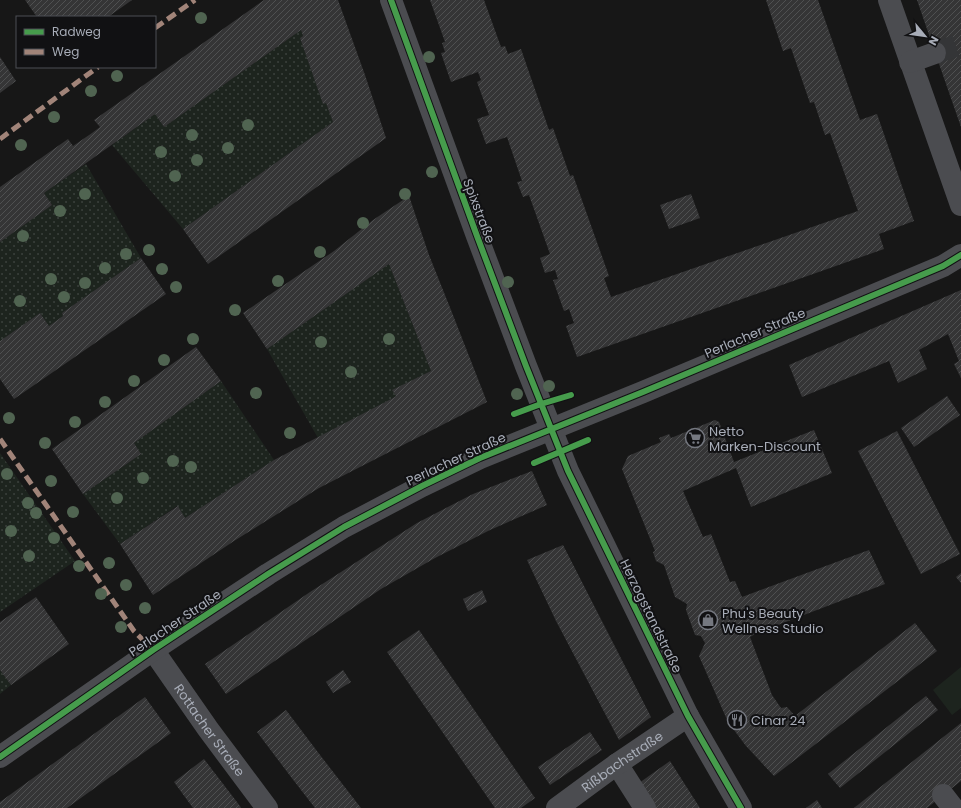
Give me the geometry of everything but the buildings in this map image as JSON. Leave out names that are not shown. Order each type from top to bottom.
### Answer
[{"type":"street","name":"Spixstraße","points":[[391,0],[474,229],[551,429]]},
{"type":"street","points":[[889,0],[961,205]]},
{"type":"street","points":[[910,62],[935,53]]},
{"type":"street","name":"Perlacher Straße","points":[[0,757],[153,650],[268,574],[344,526],[428,482],[480,458],[643,392],[943,266],[961,255]]},
{"type":"street","name":"Herzogstandstraße","points":[[551,429],[568,471],[688,716],[741,808]]},
{"type":"street","name":"Rottacher Straße","points":[[153,650],[208,729],[267,808]]},
{"type":"street","name":"Rißbachstraße","points":[[557,808],[617,764],[688,716]]},
{"type":"street","points":[[617,764],[645,808]]},
{"type":"shaded area","points":[[301,30],[303,36],[300,38],[323,103],[326,103],[333,122],[183,229],[112,145],[155,114],[164,127]]},
{"type":"shaded area","points":[[86,164],[141,258],[62,313],[63,316],[49,326],[40,313],[0,341],[0,242],[52,205],[44,193]]},
{"type":"shaded area","points":[[389,264],[431,371],[393,390],[396,396],[393,398],[318,438],[267,349]]},
{"type":"shaded area","points":[[221,381],[274,460],[185,518],[177,506],[120,544],[83,494],[141,454],[134,443]]},
{"type":"shaded area","points":[[0,453],[75,561],[0,612]]},
{"type":"shaded area","points":[[961,667],[961,708],[952,715],[933,690]]},
{"type":"shaded area","points":[[0,670],[11,685],[0,694]]},
{"type":"tunnel","points":[[935,53],[961,44]]},
{"type":"marked path","points":[[156,27],[195,0]]},
{"type":"marked path","points":[[0,139],[97,68]]},
{"type":"marked path","points":[[0,439],[134,631],[153,650]]},
{"type":"cycle path","points":[[391,0],[477,236],[526,366],[568,471],[688,716],[741,808]]},
{"type":"cycle path","points":[[0,757],[153,650],[268,574],[344,527],[422,486],[480,458],[643,392],[943,266],[961,255]]},
{"type":"cycle path","points":[[514,414],[571,395]]},
{"type":"cycle path","points":[[534,463],[588,440]]},
{"type":"place","name":"Netto Marken-Discount","points":[[695,438]]},
{"type":"place","name":"Phu's Beauty Wellness Studio","points":[[708,620]]},
{"type":"place","name":"Cinar 24","points":[[737,720]]}]
